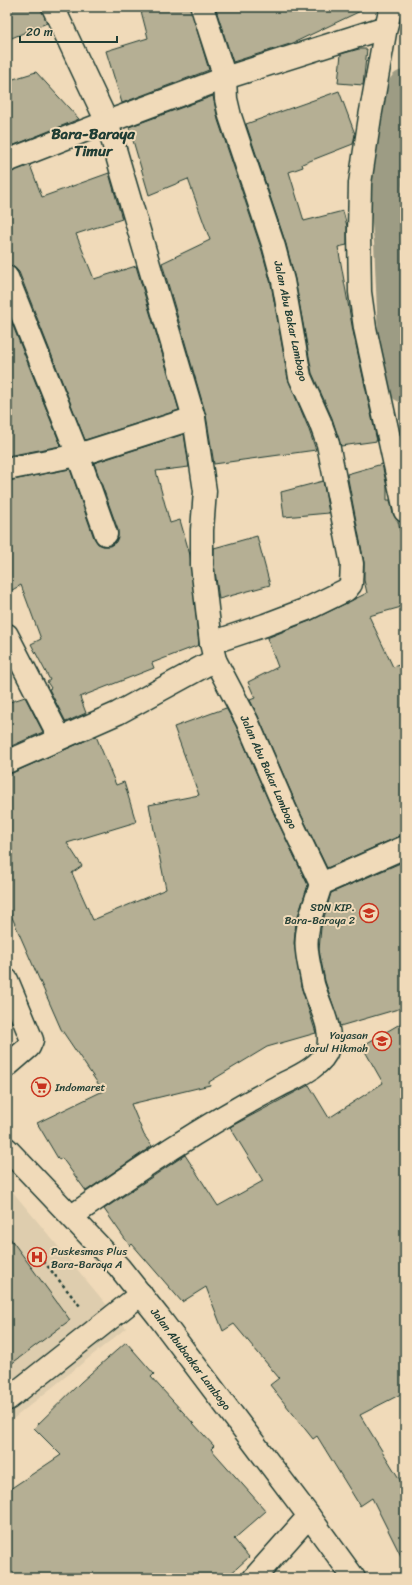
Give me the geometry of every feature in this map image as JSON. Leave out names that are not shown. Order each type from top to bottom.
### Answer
[{"type":"street","name":"Jalan Abu Bakar Lambogo","points":[[53,7],[107,122],[194,418],[205,490],[202,530],[202,565],[213,652],[247,721],[286,811],[321,884]]},
{"type":"street","name":"Jalan Abu Bakar Lambogo","points":[[7,762],[118,713],[213,652],[265,625],[307,609],[346,590],[351,584],[352,564],[328,444],[300,377],[283,281],[274,246],[230,116],[226,99],[225,78],[202,7]]},
{"type":"street","points":[[7,161],[388,17]]},
{"type":"street","points":[[388,17],[360,183],[360,292],[365,328],[405,511]]},
{"type":"street","points":[[7,277],[78,455],[106,534]]},
{"type":"street","points":[[7,469],[78,455],[194,418]]},
{"type":"street","points":[[7,635],[60,738]]},
{"type":"street","points":[[72,1216],[207,1126],[303,1074],[319,1061],[328,1049],[328,1029],[313,984],[307,950],[309,922],[321,884],[405,847]]},
{"type":"street","points":[[7,980],[32,1040],[29,1047],[7,1066]]},
{"type":"street","name":"Jalan Abubaakar Lambogo","points":[[7,1148],[119,1267],[141,1294],[259,1448],[354,1578]]},
{"type":"street","points":[[8,1399],[141,1294]]},
{"type":"street","points":[[254,1578],[309,1516]]},
{"type":"path","points":[[36,1252],[98,1328]]},
{"type":"shaded area","name":"Puskesmas Plus Bara-Baraya A","points":[[7,1185],[126,1328],[8,1423],[7,1421]]},
{"type":"building","points":[[7,7],[41,7],[47,23],[7,40]]},
{"type":"building","points":[[67,7],[85,7],[70,13]]},
{"type":"building","points":[[140,7],[190,7],[209,70],[122,103],[106,51],[148,38]]},
{"type":"building","points":[[215,7],[369,7],[293,43],[233,62]]},
{"type":"building","points":[[359,49],[367,49],[363,85],[338,83],[341,54]]},
{"type":"building","points":[[36,72],[79,119],[7,148],[7,81]]},
{"type":"building","points":[[339,91],[355,134],[353,144],[302,164],[303,167],[289,172],[304,221],[343,211],[347,226],[347,245],[338,247],[353,331],[377,441],[341,446],[332,418],[312,373],[295,279],[286,244],[246,124]]},
{"type":"building","points":[[213,96],[218,120],[262,251],[271,284],[288,379],[316,450],[214,464],[206,415],[162,263],[210,240],[188,179],[149,195],[129,127]]},
{"type":"building","points":[[30,165],[42,197],[109,173],[122,219],[76,234],[94,279],[136,266],[179,410],[85,440],[19,272],[14,267],[7,265],[7,173]]},
{"type":"building","points":[[7,311],[61,446],[7,456]]},
{"type":"building","points":[[184,434],[189,467],[156,471],[170,523],[180,520],[190,555],[199,645],[152,663],[154,668],[80,697],[86,713],[66,722],[49,689],[51,688],[47,682],[50,680],[31,644],[41,639],[21,585],[7,593],[7,481],[70,469],[94,538],[98,544],[110,546],[116,542],[118,530],[94,463]]},
{"type":"building","points":[[382,464],[387,487],[387,500],[390,500],[393,514],[398,521],[405,553],[405,606],[369,616],[393,667],[405,663],[405,835],[327,868],[297,806],[250,700],[255,698],[248,682],[278,667],[267,638],[312,620],[367,593],[364,580],[364,562],[347,474]]},
{"type":"building","points":[[323,481],[329,513],[284,517],[281,492]]},
{"type":"building","points":[[257,536],[270,585],[219,599],[214,564],[214,548]]},
{"type":"building","points":[[25,697],[43,732],[7,748],[7,703]]},
{"type":"building","points":[[226,708],[236,726],[275,816],[308,885],[296,922],[294,943],[301,986],[316,1033],[267,1047],[209,1082],[210,1085],[131,1104],[144,1135],[152,1146],[86,1191],[62,1158],[59,1160],[37,1123],[103,1091],[61,1029],[7,906],[7,774],[96,736],[116,785],[124,782],[136,822],[67,843],[82,866],[72,873],[93,920],[166,889],[149,805],[199,795],[174,727]]},
{"type":"building","name":"SDN KIP. Bara-Baraya 2","points":[[405,861],[405,1007],[340,1026],[325,981],[319,950],[321,928],[331,893]]},
{"type":"building","points":[[405,1021],[405,1392],[360,1415],[405,1488],[405,1564],[372,1498],[360,1506],[317,1436],[313,1439],[270,1385],[279,1378],[234,1324],[223,1331],[206,1287],[182,1302],[132,1244],[130,1246],[104,1209],[185,1155],[218,1206],[263,1181],[230,1127],[309,1085],[329,1118],[383,1083],[362,1046]]},
{"type":"building","points":[[7,1234],[70,1320],[7,1367]]},
{"type":"building","points":[[126,1342],[154,1374],[151,1377],[214,1446],[211,1449],[266,1511],[234,1539],[249,1557],[226,1578],[7,1578],[7,1491],[61,1455],[34,1428],[81,1382]]},
{"type":"waterway","points":[[405,87],[385,188],[391,241],[395,335],[405,386]]},
{"type":"place","name":"SDN KIP. Bara-Baraya 2","points":[[369,913]]},
{"type":"place","name":"Yayasan darul Hikmah","points":[[382,1041]]},
{"type":"place","name":"Indomaret","points":[[41,1087]]},
{"type":"place","name":"Puskesmas Plus Bara-Baraya A","points":[[37,1257]]},
{"type":"district","name":"Bara-Baraya Timur","points":[[93,142]]}]
